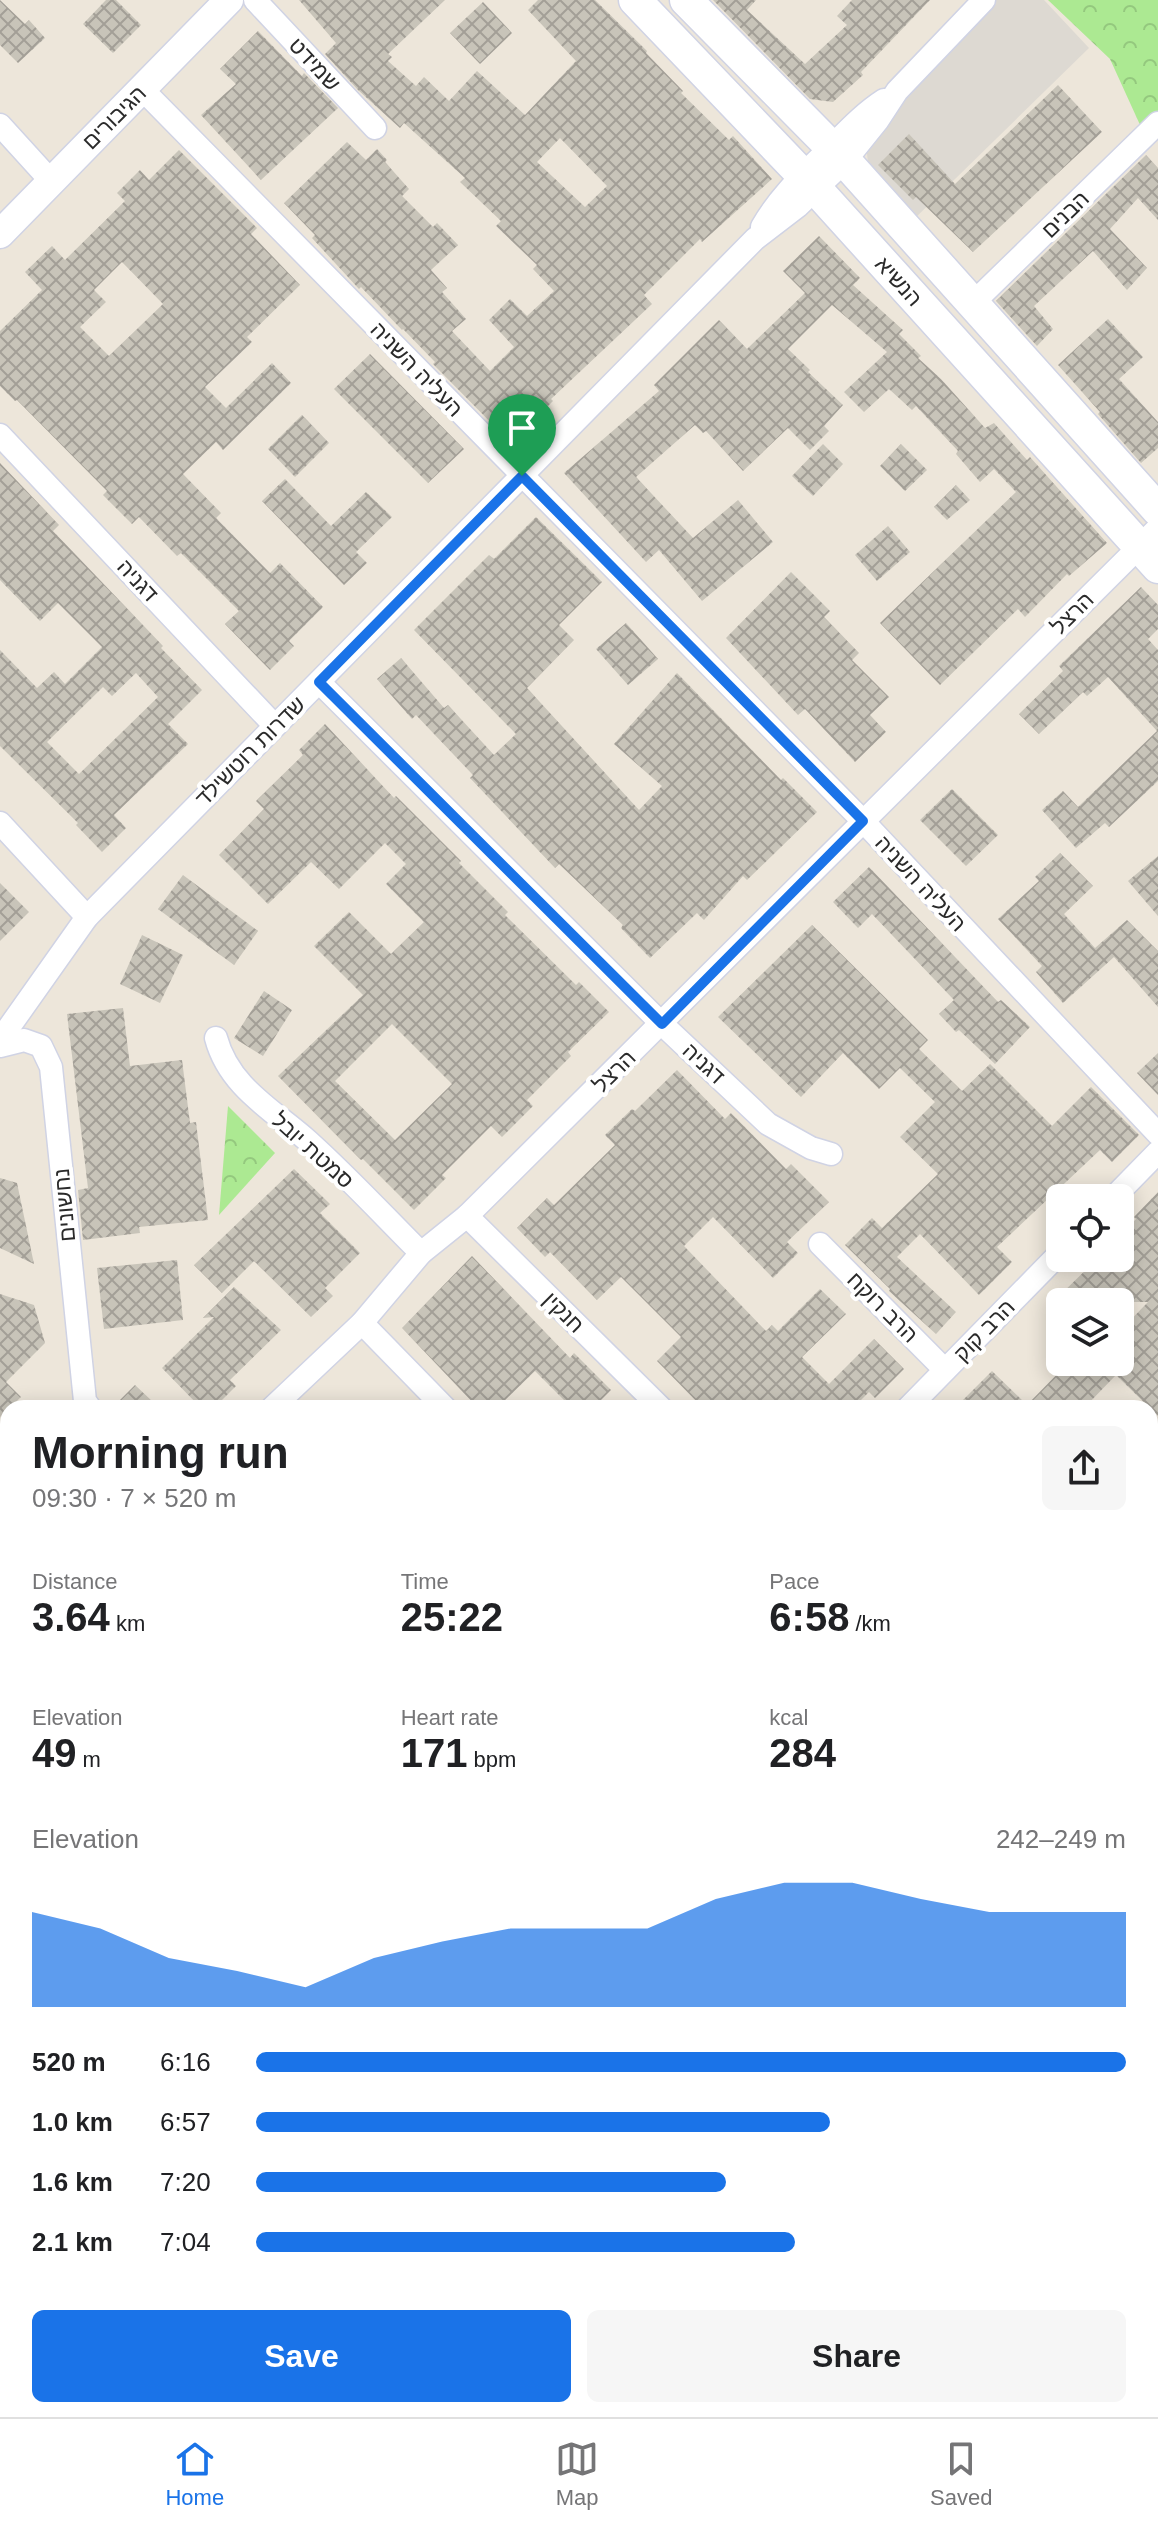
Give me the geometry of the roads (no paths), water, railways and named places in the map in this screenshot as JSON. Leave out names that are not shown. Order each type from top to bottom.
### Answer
[{"type":"main road","name":"הנשיא","points":[[635,0],[1152,547]]},
{"type":"main road","name":"הנשיא","points":[[686,0],[838,154],[1158,510]]},
{"type":"street","name":"הגיבורים","points":[[0,234],[229,0]]},
{"type":"street","name":"שמידט","points":[[255,0],[375,128]]},
{"type":"street","name":"שדרות רוטשילד","points":[[0,1043],[87,917],[755,239],[771,211],[809,182],[838,154],[858,120],[897,91],[984,0]]},
{"type":"street","name":"העליה השניה","points":[[142,89],[863,821],[1158,1134]]},
{"type":"street","name":"הבנים","points":[[972,304],[1158,123]]},
{"type":"street","points":[[0,125],[51,181]]},
{"type":"street","name":"דגניה","points":[[0,435],[275,726]]},
{"type":"street","name":"הרצל","points":[[280,1400],[362,1323],[421,1253],[467,1216],[863,821],[1152,547]]},
{"type":"street","name":"דגניה","points":[[319,682],[662,1024],[768,1124],[811,1148],[831,1154]]},
{"type":"street","points":[[0,823],[87,917]]},
{"type":"street","name":"סמטת יובל","points":[[216,1038],[230,1072],[257,1100],[308,1141],[421,1253]]},
{"type":"street","name":"נחשונים","points":[[0,1043],[24,1040],[41,1046],[51,1067],[85,1400]]},
{"type":"street","points":[[1127,1184],[1158,1152]]},
{"type":"street","name":"חנקין","points":[[467,1216],[653,1400]]},
{"type":"street","name":"הרב רוקח","points":[[820,1244],[945,1370]]},
{"type":"street","name":"הרב קוק","points":[[916,1400],[1046,1267]]},
{"type":"street","points":[[362,1323],[437,1400]]}]
